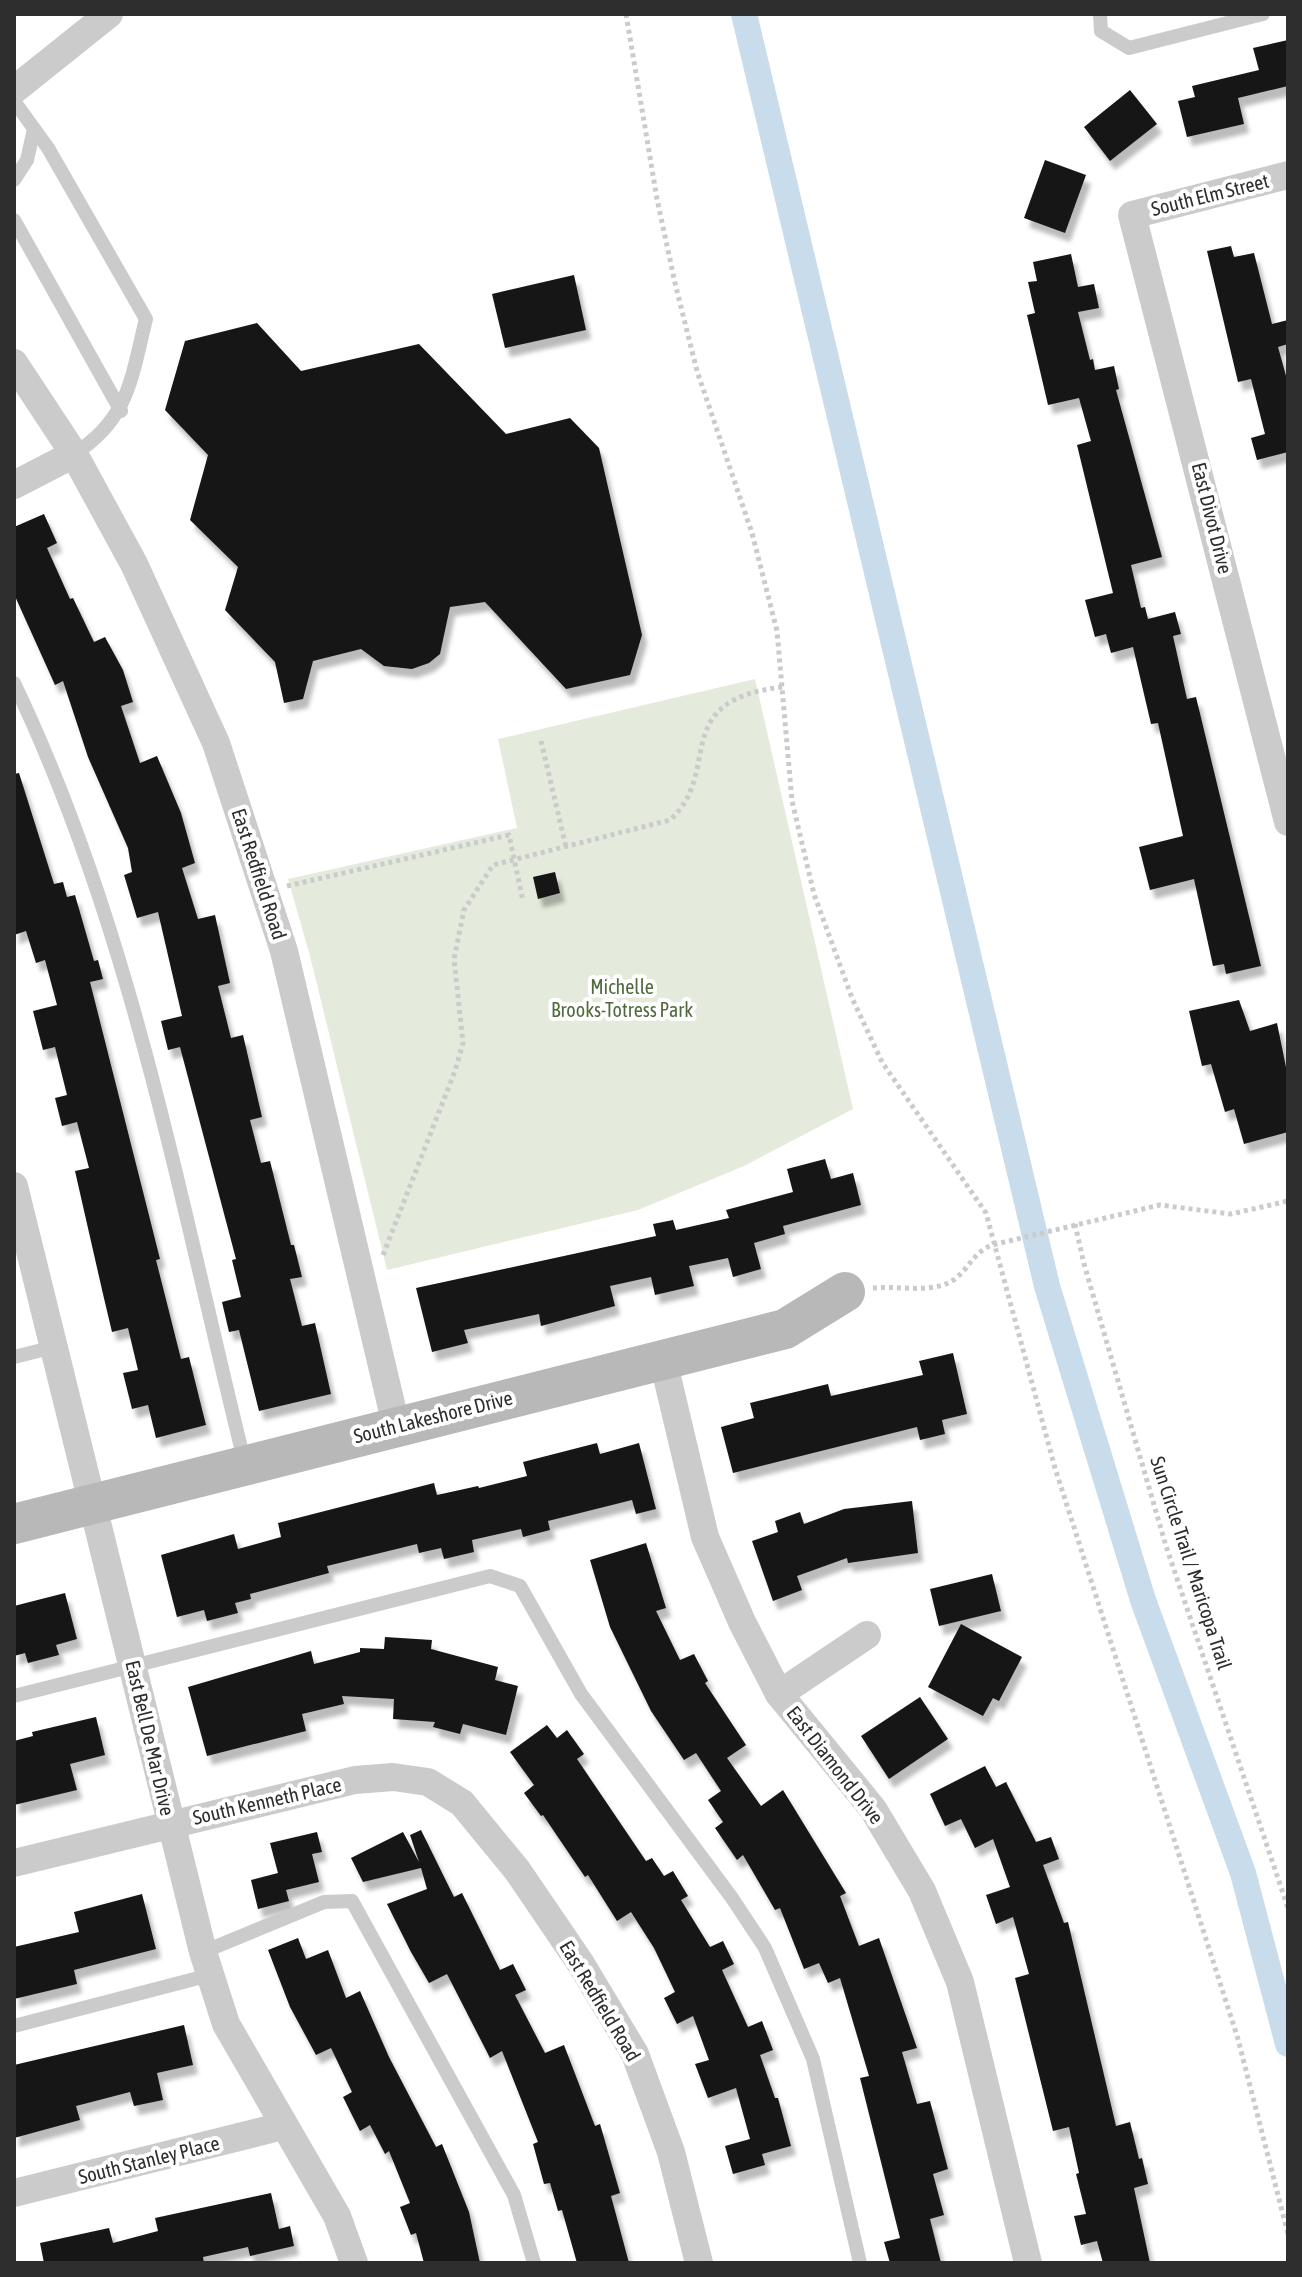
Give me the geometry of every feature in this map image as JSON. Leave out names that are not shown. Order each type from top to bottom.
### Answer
[{"type":"street","points":[[14,90],[109,14]]},
{"type":"street","name":"South Elm Street","points":[[1132,215],[1288,176]]},
{"type":"street","name":"East Divot Drive","points":[[1132,215],[1288,822]]},
{"type":"street","name":"East Redfield Road","points":[[14,363],[74,454],[134,564],[216,743],[284,951],[396,1425]]},
{"type":"street","points":[[14,485],[74,454]]},
{"type":"street","name":"East Bell De Mar Drive","points":[[15,1191],[206,1963],[226,2024],[337,2216],[349,2261]]},
{"type":"street","name":"South Lakeshore Drive","points":[[14,1524],[785,1329],[845,1292]]},
{"type":"street","name":"East Diamond Drive","points":[[663,1360],[705,1537],[779,1694],[873,1809],[922,1891],[960,1982],[1028,2263]]},
{"type":"street","points":[[779,1694],[867,1635]]},
{"type":"street","name":"South Kenneth Place","points":[[14,1863],[355,1780],[393,1777],[428,1782]]},
{"type":"street","name":"East Redfield Road","points":[[428,1782],[462,1803],[517,1870],[581,1964],[635,2054],[671,2152],[699,2263]]},
{"type":"street","name":"South Stanley Place","points":[[14,2193],[283,2126]]},
{"type":"lane","points":[[1100,14],[1101,31],[1129,48],[1263,14]]},
{"type":"lane","points":[[14,101],[34,129],[146,319],[121,411],[100,438],[74,454]]},
{"type":"lane","points":[[14,180],[27,160],[34,129]]},
{"type":"lane","points":[[14,220],[121,411]]},
{"type":"lane","points":[[14,683],[81,846],[119,953],[245,1465]]},
{"type":"lane","points":[[14,1357],[54,1347]]},
{"type":"lane","points":[[14,1696],[490,1576],[520,1586],[581,1694],[732,1898],[765,1948],[813,2059],[860,2263]]},
{"type":"lane","points":[[14,2026],[206,1963],[324,1902],[352,1901],[514,2195],[534,2263]]},
{"type":"path","points":[[626,14],[646,142],[675,283],[706,400],[752,533],[777,631],[792,801],[814,894],[847,984],[888,1073],[986,1213],[1055,1468],[1238,2039],[1288,2234]]},
{"type":"path","points":[[377,1267],[432,1138],[463,1043],[454,959],[464,910],[493,865],[514,857],[670,820],[689,799],[700,742],[708,725],[727,705],[743,695],[783,687]]},
{"type":"path","points":[[541,741],[566,847]]},
{"type":"path","points":[[285,887],[509,835],[523,901]]},
{"type":"path","points":[[845,1292],[944,1285],[960,1273],[977,1251],[1160,1205],[1231,1214],[1288,1201]]},
{"type":"path","name":"Sun Circle Trail / Maricopa Trail","points":[[1075,1224],[1166,1546],[1288,1908]]},
{"type":"green space","name":"Michelle Brooks-Totress Park","points":[[755,679],[853,1109],[744,1166],[638,1210],[387,1270],[310,956],[288,879],[517,828],[498,739]]},
{"type":"building","points":[[1288,40],[1288,86],[1238,98],[1244,124],[1187,137],[1178,101],[1195,97],[1192,86],[1259,70],[1253,48]]},
{"type":"building","points":[[1130,90],[1157,124],[1110,161],[1084,127]]},
{"type":"building","points":[[1045,160],[1086,175],[1065,233],[1024,218]]},
{"type":"building","points":[[1231,246],[1234,257],[1254,253],[1272,324],[1288,320],[1288,344],[1278,347],[1288,383],[1288,452],[1257,460],[1251,438],[1265,434],[1251,379],[1238,382],[1207,251]]},
{"type":"building","points":[[1071,254],[1078,287],[1094,284],[1099,308],[1078,312],[1095,370],[1114,366],[1119,389],[1116,390],[1162,557],[1131,565],[1141,608],[1145,607],[1148,619],[1175,612],[1181,634],[1173,636],[1187,699],[1196,697],[1261,966],[1226,974],[1224,964],[1213,966],[1194,879],[1150,890],[1139,847],[1183,836],[1158,723],[1151,724],[1133,647],[1111,653],[1106,634],[1095,637],[1085,600],[1113,593],[1077,445],[1091,441],[1079,398],[1048,405],[1027,315],[1035,313],[1028,282],[1037,281],[1033,262]]},
{"type":"building","points":[[574,275],[586,330],[505,348],[492,294]]},
{"type":"building","points":[[257,323],[301,371],[419,344],[506,434],[570,418],[599,448],[642,635],[630,675],[566,689],[485,602],[450,607],[440,654],[429,663],[412,669],[384,666],[361,649],[313,661],[303,699],[284,703],[275,662],[225,610],[238,567],[190,520],[208,455],[165,410],[185,341]]},
{"type":"building","points":[[44,514],[57,543],[47,548],[70,599],[73,598],[94,642],[105,637],[123,670],[133,702],[121,706],[140,763],[157,756],[181,813],[195,863],[182,868],[198,919],[215,915],[230,983],[218,986],[231,1038],[243,1035],[262,1117],[250,1120],[261,1163],[270,1161],[291,1245],[294,1245],[302,1277],[290,1279],[302,1326],[315,1323],[331,1394],[259,1411],[239,1330],[229,1332],[222,1302],[241,1297],[232,1260],[236,1259],[180,1047],[168,1050],[161,1021],[182,1016],[158,912],[137,918],[124,875],[132,872],[128,848],[88,757],[63,681],[55,685],[14,594],[14,527]]},
{"type":"building","points":[[19,773],[54,884],[63,882],[67,897],[75,895],[94,961],[98,960],[103,979],[90,982],[160,1259],[156,1260],[181,1359],[189,1357],[206,1425],[156,1438],[148,1405],[132,1409],[123,1373],[138,1370],[128,1328],[112,1332],[75,1171],[89,1168],[77,1122],[62,1126],[55,1098],[67,1095],[55,1047],[43,1050],[33,1011],[57,1005],[45,960],[36,963],[26,931],[14,935],[14,774]]},
{"type":"building","points":[[555,872],[560,893],[538,899],[533,877]]},
{"type":"building","points":[[1239,1000],[1250,1031],[1277,1023],[1288,1077],[1288,1132],[1244,1144],[1234,1109],[1225,1112],[1211,1064],[1202,1066],[1189,1011]]},
{"type":"building","points":[[825,1159],[831,1179],[853,1173],[861,1205],[783,1226],[785,1234],[754,1243],[761,1269],[733,1277],[728,1258],[689,1266],[694,1286],[655,1295],[651,1277],[610,1286],[615,1306],[541,1326],[539,1314],[464,1330],[468,1343],[432,1352],[416,1288],[656,1236],[653,1224],[673,1220],[676,1230],[729,1218],[726,1210],[793,1192],[787,1169]]},
{"type":"building","points":[[953,1353],[967,1414],[942,1420],[945,1434],[920,1440],[917,1427],[733,1473],[721,1427],[754,1418],[750,1403],[828,1384],[831,1396],[923,1375],[919,1361]]},
{"type":"building","points":[[597,1443],[600,1454],[639,1443],[656,1509],[636,1514],[632,1500],[548,1521],[550,1530],[523,1537],[521,1529],[472,1540],[474,1552],[444,1559],[441,1548],[419,1553],[417,1544],[327,1566],[329,1573],[250,1594],[251,1599],[235,1603],[238,1613],[207,1621],[204,1610],[177,1617],[161,1555],[234,1534],[238,1549],[281,1537],[278,1523],[434,1483],[437,1495],[527,1476],[523,1462]]},
{"type":"building","points":[[912,1501],[918,1553],[848,1563],[847,1558],[797,1576],[802,1590],[773,1601],[752,1541],[778,1532],[775,1521],[800,1512],[804,1524],[844,1509]]},
{"type":"building","points":[[646,1543],[666,1608],[656,1611],[680,1660],[694,1654],[708,1681],[705,1683],[746,1745],[727,1758],[761,1806],[783,1790],[846,1893],[840,1896],[859,1946],[879,1938],[917,2048],[902,2052],[917,2104],[930,2101],[948,2169],[933,2174],[944,2215],[930,2219],[941,2263],[890,2263],[884,2242],[900,2238],[860,2078],[869,2076],[840,1978],[828,1983],[819,1963],[804,1969],[780,1908],[775,1910],[743,1855],[737,1860],[715,1828],[723,1822],[708,1800],[721,1791],[696,1753],[684,1760],[651,1711],[610,1627],[590,1560]]},
{"type":"building","points":[[992,1574],[1001,1611],[939,1626],[930,1589]]},
{"type":"building","points":[[65,1593],[77,1639],[56,1645],[59,1655],[28,1663],[25,1653],[14,1656],[14,1606]]},
{"type":"building","points":[[961,1624],[1022,1657],[999,1701],[993,1698],[983,1716],[928,1687]]},
{"type":"building","points":[[385,1637],[432,1640],[431,1649],[498,1667],[495,1680],[518,1686],[506,1735],[463,1724],[460,1734],[433,1727],[435,1722],[393,1719],[394,1699],[342,1696],[344,1704],[302,1714],[306,1731],[207,1756],[188,1687],[311,1651],[314,1664],[360,1652],[360,1648],[384,1649]]},
{"type":"building","points":[[920,1697],[948,1739],[889,1779],[861,1736]]},
{"type":"building","points":[[96,1717],[105,1755],[70,1764],[77,1790],[14,1805],[14,1741],[33,1736],[32,1732]]},
{"type":"building","points":[[547,1725],[557,1738],[567,1730],[584,1754],[577,1759],[646,1861],[652,1858],[664,1876],[673,1871],[688,1896],[681,1900],[710,1947],[723,1941],[734,1964],[722,1970],[748,2027],[762,2021],[773,2050],[760,2055],[775,2098],[778,2098],[791,2146],[762,2154],[765,2165],[733,2174],[725,2146],[750,2139],[736,2088],[708,2098],[695,2064],[709,2060],[693,2016],[677,2024],[664,1998],[675,1992],[654,1948],[631,1912],[617,1921],[588,1875],[585,1877],[543,1815],[524,1793],[534,1785],[510,1752]]},
{"type":"building","points":[[985,1766],[996,1787],[1006,1782],[1036,1842],[1051,1837],[1059,1859],[1043,1865],[1064,1923],[1068,1922],[1116,2126],[1130,2122],[1139,2159],[1142,2158],[1148,2184],[1134,2188],[1150,2263],[1103,2263],[1097,2241],[1081,2245],[1074,2216],[1086,2214],[1069,2127],[1053,2131],[1015,1978],[1029,1974],[1013,1917],[996,1924],[986,1895],[1010,1887],[993,1839],[975,1848],[961,1819],[945,1826],[930,1794]]},
{"type":"building","points":[[421,1830],[454,1897],[462,1893],[500,1970],[513,1964],[526,1990],[515,1995],[545,2053],[564,2045],[595,2126],[600,2124],[620,2193],[611,2196],[629,2263],[577,2263],[562,2210],[558,2211],[550,2183],[544,2184],[533,2144],[538,2142],[502,2051],[490,2058],[447,1974],[429,1983],[411,1952],[387,1904],[427,1889],[421,1868],[363,1882],[351,1858],[403,1832],[419,1862],[410,1835]]},
{"type":"building","points":[[317,1832],[322,1852],[312,1854],[319,1882],[286,1890],[289,1901],[258,1909],[251,1880],[278,1873],[270,1843]]},
{"type":"building","points":[[142,1894],[156,1949],[74,1970],[77,1984],[14,1999],[14,1947],[79,1932],[74,1912]]},
{"type":"building","points":[[298,1938],[306,1959],[328,1950],[346,1998],[360,1991],[389,2057],[436,2147],[442,2144],[469,2212],[480,2263],[424,2263],[416,2233],[411,2235],[400,2207],[410,2203],[389,2151],[385,2154],[370,2125],[360,2131],[343,2097],[352,2092],[331,2048],[316,2055],[290,2007],[268,1950]]},
{"type":"building","points":[[184,2025],[193,2065],[157,2073],[163,2100],[134,2106],[130,2092],[76,2106],[80,2120],[14,2138],[14,2065]]},
{"type":"building","points":[[271,2193],[279,2229],[290,2226],[294,2246],[250,2256],[248,2247],[203,2257],[204,2263],[44,2263],[40,2243],[109,2228],[113,2243],[158,2231],[155,2218]]},
{"type":"waterway","points":[[744,14],[1047,1286],[1143,1600],[1243,1873],[1288,2044]]}]
